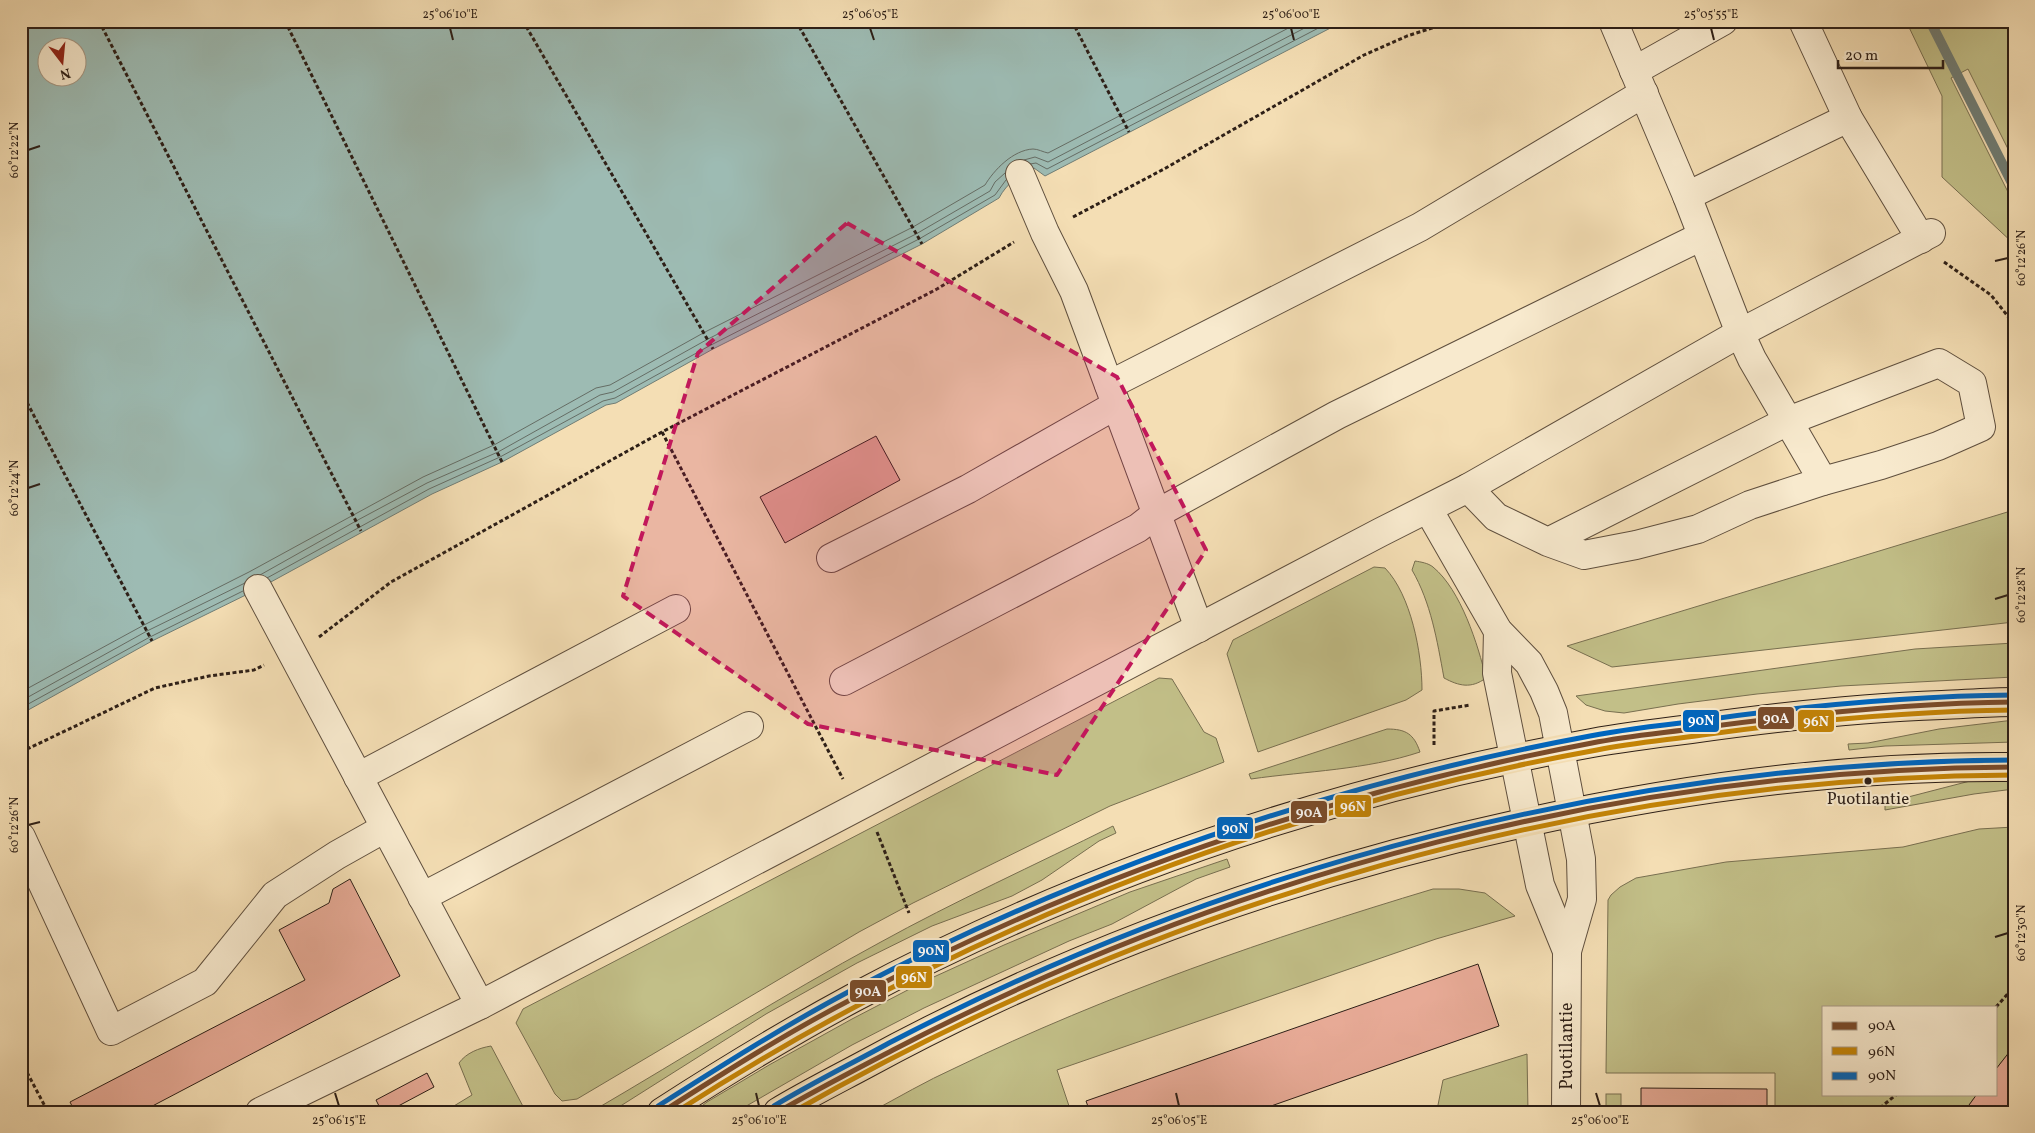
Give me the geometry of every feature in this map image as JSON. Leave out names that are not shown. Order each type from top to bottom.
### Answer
[{"type":"main road","points":[[662,1112],[768,1045],[854,997],[935,957],[1082,891],[1173,856],[1302,813],[1376,792],[1514,758],[1595,742],[1765,719],[1878,707],[2014,702]]},
{"type":"main road","points":[[778,1112],[902,1044],[1000,996],[1102,951],[1193,916],[1292,883],[1432,844],[1527,822],[1572,812],[1711,788],[1895,770],[2014,767]]},
{"type":"street","points":[[1613,21],[1687,196],[1740,333],[1752,359],[1823,481]]},
{"type":"street","points":[[831,558],[968,489],[1112,395],[1420,227],[1639,82],[1722,21]]},
{"type":"street","points":[[260,1112],[291,1105],[480,1004],[1468,488],[1740,333],[1926,236],[1848,118],[1803,21]]},
{"type":"street","points":[[1687,196],[1848,118]]},
{"type":"street","points":[[1020,174],[1045,233],[1074,291],[1199,628]]},
{"type":"street","points":[[844,681],[1138,528],[1156,514],[1337,414],[1702,236]]},
{"type":"street","points":[[1468,488],[1496,517],[1548,542],[1584,555],[1636,545],[1698,529],[1750,505],[1906,457],[1938,446],[1981,427],[1972,383],[1939,363],[1788,421],[1548,542]]},
{"type":"street","name":"Puotilantie","points":[[1428,509],[1498,631],[1529,663],[1553,712],[1581,859],[1582,899],[1567,951],[1566,1112]]},
{"type":"street","points":[[258,589],[480,1004]]},
{"type":"street","points":[[358,777],[676,609]]},
{"type":"street","name":"Puotilantie","points":[[1498,631],[1497,673],[1540,885],[1567,951]]},
{"type":"street","points":[[422,897],[750,726]]},
{"type":"street","points":[[21,837],[111,1031],[205,982],[276,895],[338,855],[385,828]]},
{"type":"path","points":[[98,21],[361,531]]},
{"type":"path","points":[[285,21],[502,462]]},
{"type":"path","points":[[523,21],[713,349]]},
{"type":"path","points":[[796,21],[922,244]]},
{"type":"path","points":[[1072,21],[1129,132]]},
{"type":"path","points":[[1332,21],[1335,26]]},
{"type":"path","points":[[21,752],[156,688],[209,676],[254,670],[318,637],[390,582],[662,432],[937,289],[1016,242],[1045,233],[1164,169],[1364,56],[1407,36],[1454,21]]},
{"type":"path","points":[[1926,236],[1938,259],[1991,295],[2014,324]]},
{"type":"path","points":[[21,391],[152,641]]},
{"type":"path","points":[[662,432],[857,807],[877,832],[909,913]]},
{"type":"path","points":[[1997,1006],[2014,987]]},
{"type":"path","points":[[21,1061],[48,1112]]},
{"type":"path","points":[[1876,1112],[1895,1096]]},
{"type":"highlighted area","points":[[847,223],[1117,377],[1206,550],[1057,775],[808,724],[623,596],[698,353]]},
{"type":"shaded area","points":[[1906,21],[2014,21],[2014,161],[1968,69],[1951,78],[2014,204],[2014,244],[1942,177],[1942,96]]},
{"type":"shaded area","points":[[2014,510],[2014,622],[1612,667],[1567,646]]},
{"type":"shaded area","points":[[1415,561],[1433,567],[1452,589],[1467,619],[1483,665],[1486,678],[1481,681],[1465,685],[1444,678],[1429,609],[1412,570]]},
{"type":"shaded area","points":[[1374,567],[1385,568],[1402,593],[1417,642],[1422,690],[1406,700],[1258,752],[1227,654],[1233,640]]},
{"type":"shaded area","points":[[2014,643],[2014,677],[1841,686],[1757,694],[1624,713],[1605,711],[1586,705],[1576,696],[1915,649]]},
{"type":"shaded area","points":[[1159,678],[1172,679],[1204,732],[1216,738],[1224,762],[1110,806],[913,903],[859,932],[577,1099],[562,1101],[555,1094],[516,1023],[523,1009]]},
{"type":"shaded area","points":[[2014,720],[2014,742],[1885,746],[1849,750],[1848,744],[1868,743],[1939,729]]},
{"type":"shaded area","points":[[1387,729],[1399,730],[1408,734],[1415,741],[1420,752],[1379,763],[1336,769],[1251,779],[1249,774]]},
{"type":"shaded area","points":[[1970,781],[2014,781],[2014,789],[1885,810],[1885,803]]},
{"type":"shaded area","points":[[1113,826],[1116,833],[1099,841],[1042,880],[1012,896],[932,926],[857,963],[766,1014],[611,1112],[591,1112],[842,963],[966,898]]},
{"type":"shaded area","points":[[2014,827],[2014,1046],[1998,1066],[1998,1006],[1822,1006],[1822,1096],[1976,1096],[1964,1112],[1775,1112],[1775,1073],[1606,1073],[1608,900],[1620,887],[1636,878],[1726,862],[1903,847],[1979,829]]},
{"type":"shaded area","points":[[1227,859],[1230,867],[1196,879],[1112,924],[1069,941],[924,1008],[852,1045],[736,1112],[694,1112],[707,1102],[769,1065],[925,981],[1004,945],[1130,892]]},
{"type":"shaded area","points":[[1433,889],[1459,889],[1485,893],[1515,916],[1436,939],[1057,1070],[1071,1112],[871,1112],[934,1078],[1013,1041],[1130,992],[1311,927]]},
{"type":"shaded area","points":[[491,1046],[526,1112],[444,1112],[472,1095],[459,1063],[465,1056]]},
{"type":"shaded area","points":[[1527,1054],[1528,1112],[1434,1112],[1437,1110],[1443,1080]]},
{"type":"shaded area","points":[[1606,1094],[1621,1094],[1621,1112],[1606,1112]]},
{"type":"water","points":[[21,21],[1344,21],[1045,176],[1034,168],[1018,177],[999,198],[922,244],[713,349],[616,403],[606,405],[502,462],[432,494],[258,589],[152,641],[21,714]]},
{"type":"building","points":[[876,436],[900,480],[785,543],[760,497]]},
{"type":"building","points":[[350,879],[400,976],[141,1112],[75,1112],[70,1102],[305,980],[279,930],[329,903],[333,889]]},
{"type":"building","points":[[1478,964],[1499,1026],[1254,1112],[1090,1112],[1086,1101]]},
{"type":"building","points":[[2014,1046],[2014,1112],[1964,1112],[1976,1096],[1998,1096],[1998,1066]]},
{"type":"building","points":[[427,1073],[434,1087],[387,1112],[382,1112],[376,1100]]},
{"type":"building","points":[[1641,1088],[1767,1089],[1767,1112],[1641,1112]]},
{"type":"waterway","points":[[1930,21],[2014,187]]},
{"type":"transit line","name":"90N","points":[[658,1106],[801,1018],[938,947],[1028,906],[1119,869],[1211,836],[1304,806],[1398,779],[1494,756],[1617,731],[1855,703],[1935,697],[2014,695]]},
{"type":"transit line","name":"90A","points":[[662,1112],[733,1067],[805,1025],[942,954],[1031,914],[1121,877],[1213,843],[1306,813],[1400,786],[1496,763],[1618,738],[1856,710],[2014,702]]},
{"type":"transit line","name":"96N","points":[[676,1112],[783,1047],[893,987],[1004,933],[1118,885],[1235,843],[1353,806],[1474,775],[1623,745],[1780,725],[1858,718],[1936,712],[2014,710]]},
{"type":"transit line","name":"90N","points":[[774,1106],[889,1043],[1020,980],[1156,924],[1294,875],[1435,835],[1578,803],[1723,780],[1868,765],[2014,760]]},
{"type":"transit line","name":"90A","points":[[778,1112],[893,1050],[1024,987],[1159,931],[1297,882],[1437,842],[1580,810],[1724,787],[1869,772],[2014,767]]},
{"type":"transit line","name":"96N","points":[[793,1112],[934,1037],[1080,971],[1229,913],[1382,865],[1538,827],[1695,799],[1854,781],[2014,775]]},
{"type":"place","name":"Puotilantie","points":[[1868,781]]}]
